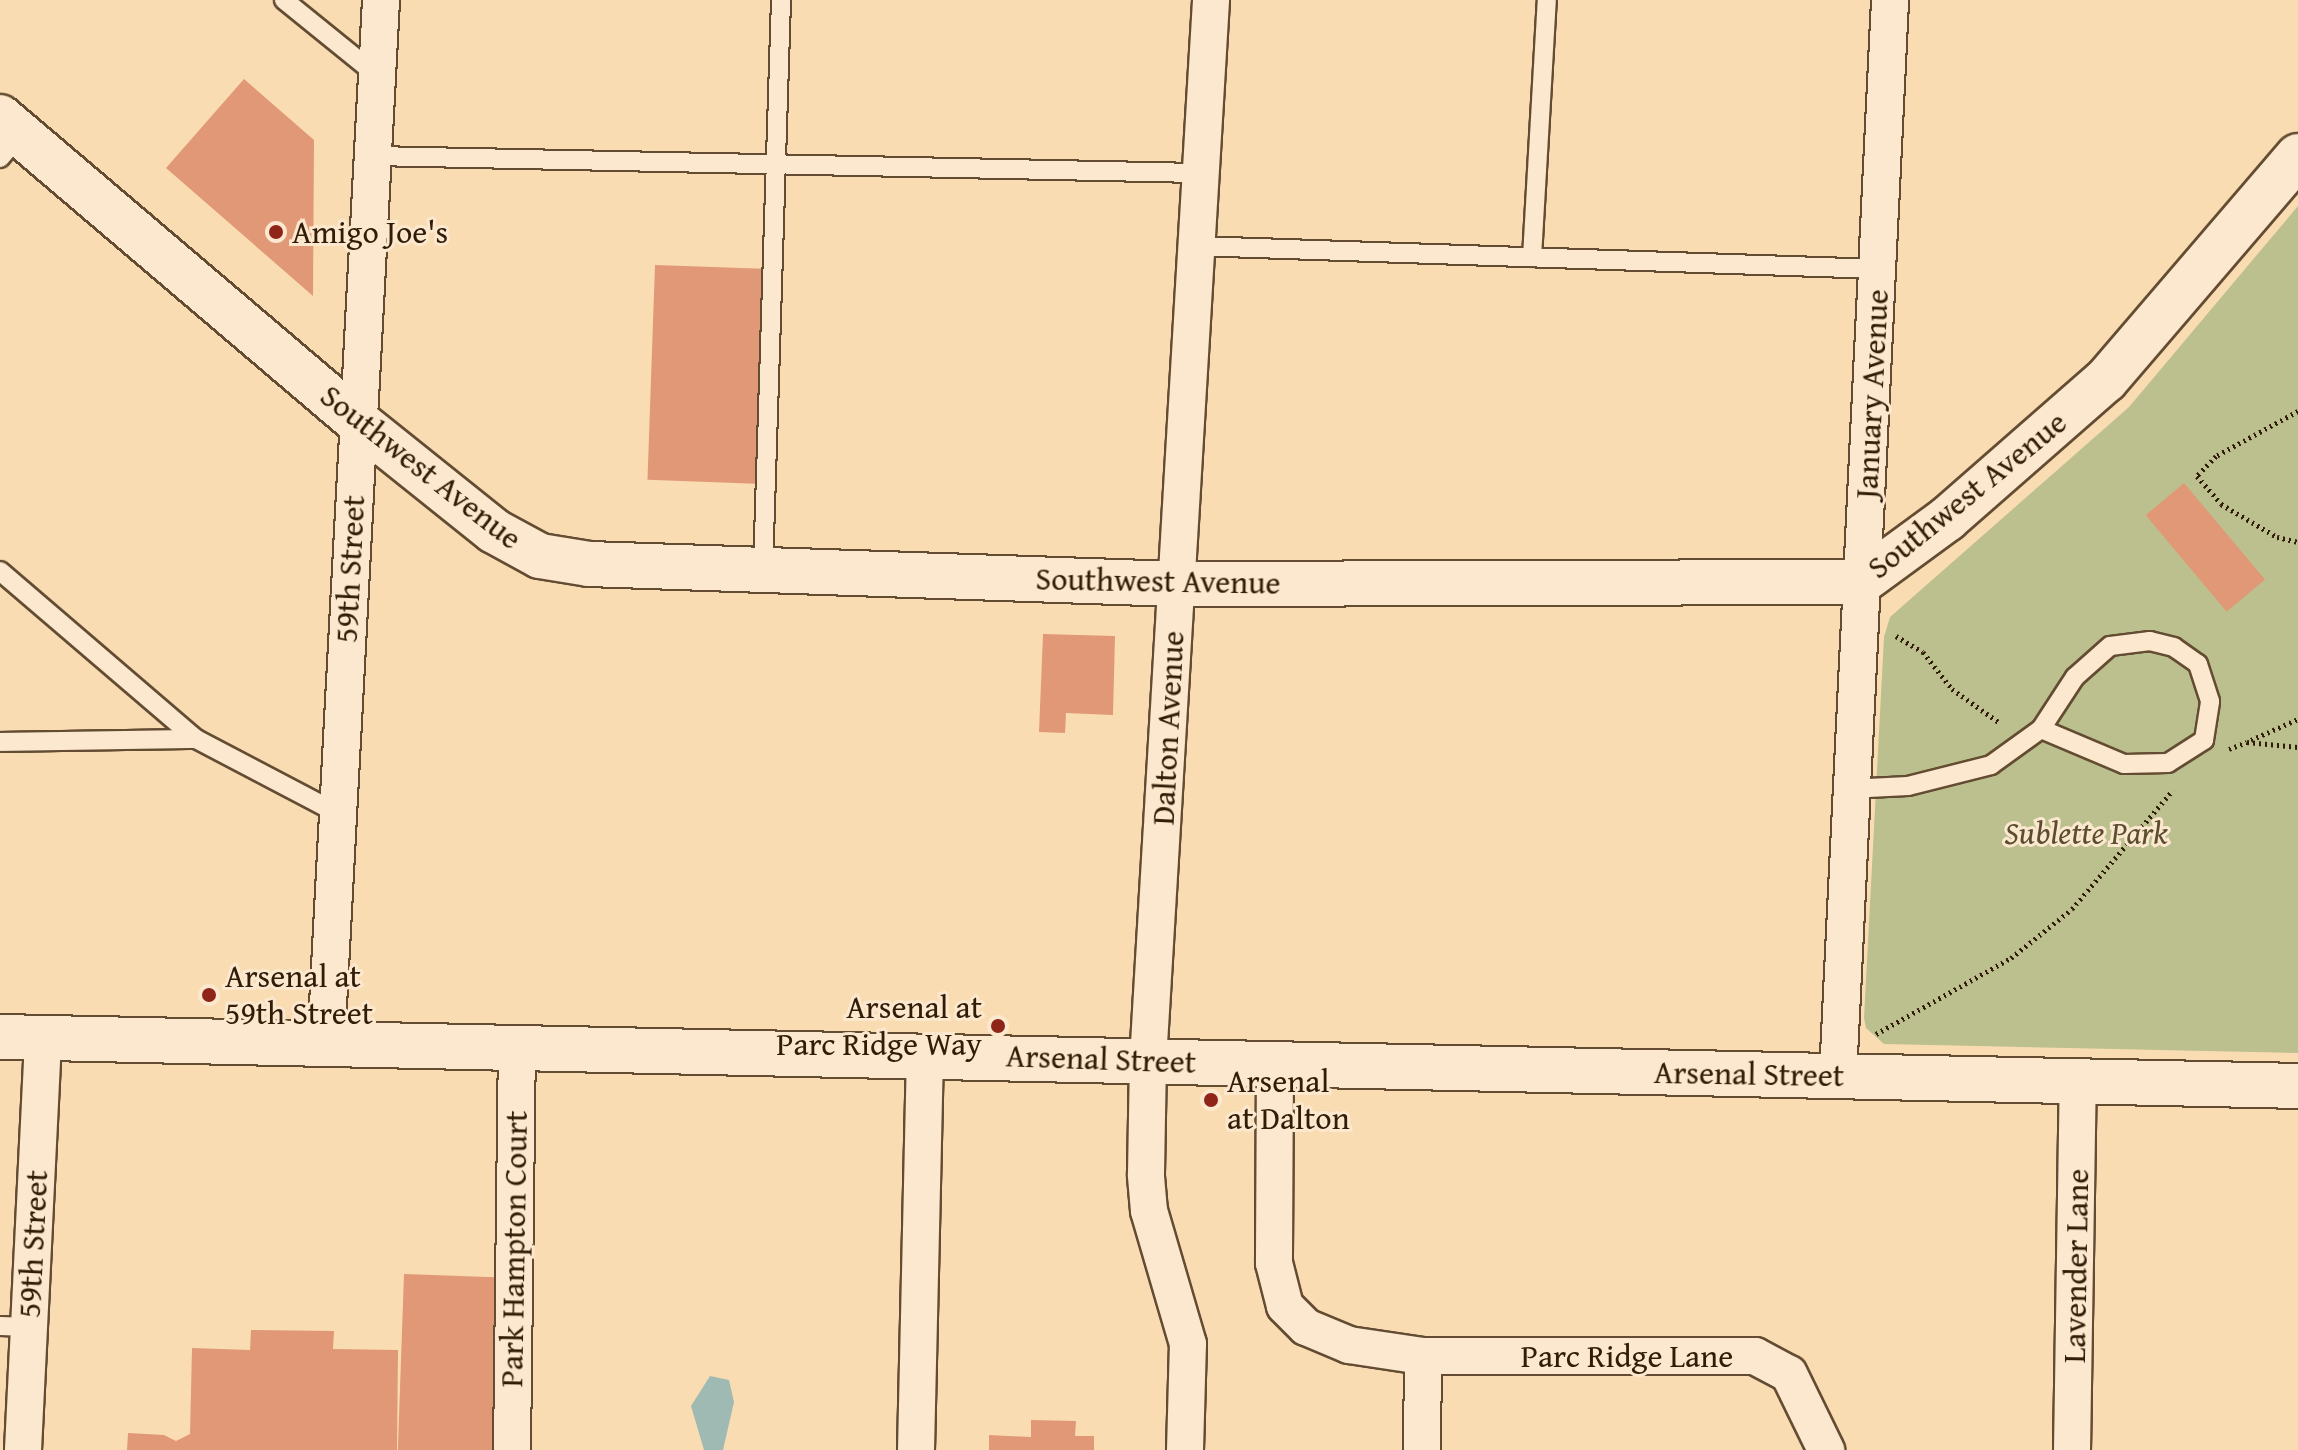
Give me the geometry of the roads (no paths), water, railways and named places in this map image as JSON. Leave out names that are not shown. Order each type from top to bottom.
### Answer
[{"type":"street","name":"59th Street","points":[[326,1043],[381,0]]},
{"type":"street","name":"Dalton Avenue","points":[[1185,1450],[1188,1344],[1149,1211],[1148,1061],[1211,0]]},
{"type":"street","name":"January Avenue","points":[[1838,1076],[1848,789],[1879,269],[1890,0]]},
{"type":"street","name":"Southwest Avenue","points":[[7,137],[494,531],[540,556],[589,564],[1176,584],[1861,582],[1947,519],[2106,380],[2298,156]]},
{"type":"street","name":"Arsenal Street","points":[[0,1037],[925,1054],[2298,1086]]},
{"type":"street","name":"59th Street","points":[[23,1450],[15,1327],[43,1037]]},
{"type":"street","name":"Park Hampton Court","points":[[512,1450],[517,1048]]},
{"type":"street","points":[[916,1450],[925,1054]]},
{"type":"street","name":"Parc Ridge Lane","points":[[1275,1064],[1274,1263],[1285,1306],[1306,1327],[1349,1345],[1423,1356],[1755,1356],[1789,1374],[1826,1450]]},
{"type":"street","name":"Lavender Lane","points":[[2072,1450],[2078,1081]]},
{"type":"street","points":[[1422,1450],[1423,1356]]},
{"type":"lane","points":[[284,0],[378,76]]},
{"type":"lane","points":[[763,570],[772,165],[781,0]]},
{"type":"lane","points":[[1532,257],[1547,0]]},
{"type":"lane","points":[[373,156],[1201,173]]},
{"type":"lane","points":[[1196,246],[1879,269]]},
{"type":"lane","points":[[0,571],[196,739],[337,813]]},
{"type":"lane","points":[[1848,789],[1908,786],[1991,765],[2036,733],[2075,677],[2110,646],[2150,641],[2174,647],[2198,664],[2210,701],[2204,740],[2168,763],[2124,764],[2036,733]]},
{"type":"lane","points":[[0,742],[196,739]]},
{"type":"water","points":[[710,1376],[729,1380],[734,1402],[723,1450],[704,1450],[691,1406]]},
{"type":"place","name":"Amigo Joe's","points":[[276,232]]},
{"type":"place","name":"Arsenal at 59th Street","points":[[209,995]]},
{"type":"place","name":"Arsenal at Parc Ridge Way","points":[[998,1026]]},
{"type":"place","name":"Arsenal at Dalton","points":[[1211,1100]]},
{"type":"park label","name":"Sublette Park","points":[[2086,833]]}]
